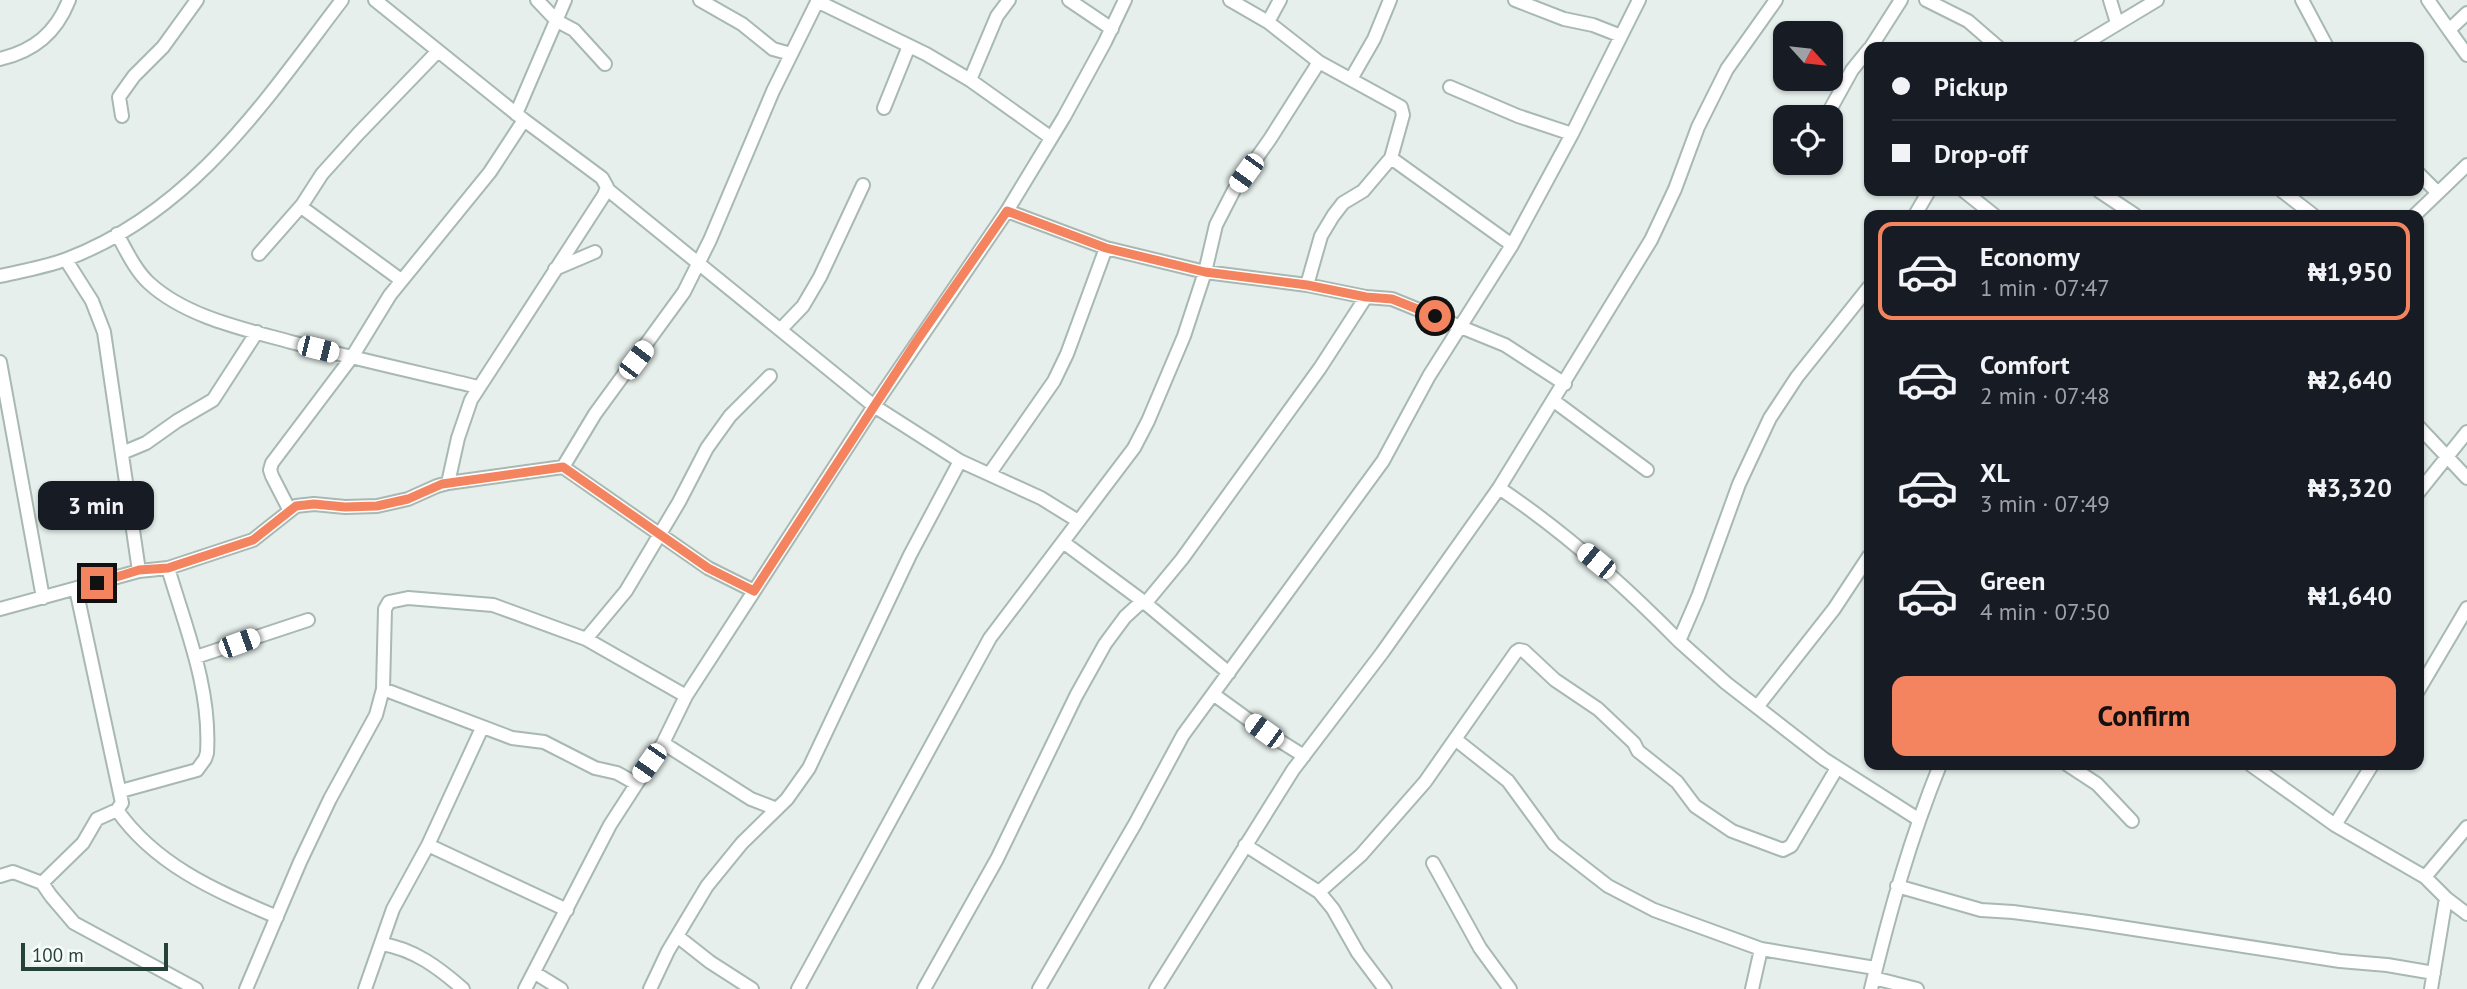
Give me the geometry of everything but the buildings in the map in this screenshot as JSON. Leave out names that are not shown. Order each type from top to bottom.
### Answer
[{"type":"street","points":[[0,59],[26,50],[49,34],[63,15],[69,0]]},
{"type":"street","points":[[122,116],[118,97],[134,76],[163,47],[197,0]]},
{"type":"street","points":[[0,276],[66,260],[117,234],[157,208],[198,176],[230,144],[287,75],[342,0]]},
{"type":"street","points":[[375,0],[520,117],[602,178],[607,190],[874,406],[960,461],[1041,498],[1078,521]]},
{"type":"street","points":[[537,0],[556,20],[574,30],[605,64]]},
{"type":"street","points":[[290,511],[272,476],[272,463],[352,357],[373,320],[401,280],[484,179],[520,117],[565,0]]},
{"type":"street","points":[[700,0],[742,24],[773,49],[791,54]]},
{"type":"street","points":[[563,467],[595,414],[684,292],[710,240],[817,0],[970,79],[1051,137]]},
{"type":"street","points":[[970,79],[997,16],[1009,0]]},
{"type":"street","points":[[1069,0],[1112,29]]},
{"type":"street","points":[[525,989],[610,825],[663,743],[686,696],[874,406],[1007,211],[1064,117],[1125,0]]},
{"type":"street","points":[[1230,0],[1268,22],[1320,62],[1403,111],[1391,158],[1363,191],[1343,202],[1333,216],[1321,236],[1307,285]]},
{"type":"street","points":[[1268,22],[1280,0]]},
{"type":"street","points":[[1351,79],[1374,39],[1390,0]]},
{"type":"street","points":[[1516,0],[1564,19],[1593,25],[1621,36]]},
{"type":"street","points":[[1039,989],[1183,735],[1383,461],[1429,376],[1512,245],[1572,134],[1639,0]]},
{"type":"street","points":[[1156,989],[1304,756],[1382,653],[1499,488],[1554,401],[1651,240],[1675,189],[1698,127],[1727,69],[1776,0]]},
{"type":"street","points":[[1874,42],[1901,0]]},
{"type":"street","points":[[1926,0],[1968,21],[1992,42]]},
{"type":"street","points":[[2110,0],[2117,23]]},
{"type":"street","points":[[2087,42],[2157,0]]},
{"type":"street","points":[[2302,0],[2324,42]]},
{"type":"street","points":[[2428,0],[2467,55]]},
{"type":"street","points":[[2449,30],[2467,13]]},
{"type":"street","points":[[884,108],[909,46]]},
{"type":"street","points":[[259,254],[302,205],[322,174],[438,51]]},
{"type":"street","points":[[1833,105],[1864,56]]},
{"type":"street","points":[[798,989],[990,638],[1128,457],[1148,421],[1184,336],[1205,272],[1216,225],[1234,190],[1320,62]]},
{"type":"street","points":[[1450,87],[1518,116],[1572,134]]},
{"type":"street","points":[[1391,158],[1512,245]]},
{"type":"street","points":[[2420,210],[2467,165]]},
{"type":"street","points":[[2424,179],[2438,193]]},
{"type":"street","points":[[781,329],[803,306],[820,277],[863,184]]},
{"type":"street","points":[[448,483],[449,470],[464,419],[478,387],[607,190]]},
{"type":"street","points":[[1970,196],[1988,210]]},
{"type":"street","points":[[2106,196],[2128,210]]},
{"type":"street","points":[[2288,196],[2307,210]]},
{"type":"street","points":[[302,205],[401,280]]},
{"type":"street","points":[[1007,211],[1106,248],[1205,272],[1392,299],[1506,345],[1564,384]]},
{"type":"street","points":[[117,234],[142,276],[168,297],[227,323],[478,387]]},
{"type":"street","points":[[990,473],[1054,381],[1067,354],[1106,248]]},
{"type":"street","points":[[555,269],[595,253]]},
{"type":"street","points":[[66,260],[92,301],[104,332],[139,570]]},
{"type":"street","points":[[1679,641],[1739,484],[1770,418],[1797,377],[1864,293]]},
{"type":"street","points":[[924,989],[997,859],[1058,731],[1105,644],[1125,617],[1149,599],[1182,559],[1320,368],[1366,297]]},
{"type":"street","points":[[122,453],[146,443],[213,400],[257,332]]},
{"type":"street","points":[[0,362],[43,598]]},
{"type":"street","points":[[586,639],[626,591],[707,447],[730,416],[770,376]]},
{"type":"street","points":[[1554,401],[1647,470]]},
{"type":"street","points":[[2424,432],[2467,478]]},
{"type":"street","points":[[2424,485],[2467,432]]},
{"type":"street","points":[[650,989],[707,886],[742,843],[778,809],[809,768],[910,555],[960,461]]},
{"type":"street","points":[[0,609],[139,570],[168,568],[253,540],[296,506],[377,506],[408,499],[448,483],[563,467],[708,568],[754,591]]},
{"type":"street","points":[[1499,488],[1532,510],[1596,561],[1679,641],[1757,707],[1837,768],[1918,820]]},
{"type":"street","points":[[1063,542],[1144,602],[1229,673]]},
{"type":"street","points":[[1757,707],[1834,609],[1864,564]]},
{"type":"street","points":[[121,791],[197,770],[205,759],[206,711],[196,657],[168,568]]},
{"type":"street","points":[[42,883],[83,843],[97,819],[117,810],[122,803],[76,589]]},
{"type":"street","points":[[246,989],[330,799],[376,715],[383,689],[385,608],[389,602],[408,598],[493,605],[586,639],[686,696]]},
{"type":"street","points":[[2424,681],[2467,608]]},
{"type":"street","points":[[196,657],[308,620]]},
{"type":"street","points":[[1319,892],[1362,855],[1425,782],[1519,650],[1524,651],[1555,680],[1598,709],[1634,743],[1638,751],[1677,782],[1695,806],[1732,831],[1783,850],[1791,846],[1837,768]]},
{"type":"street","points":[[383,689],[512,738],[544,742],[595,768],[617,773],[635,783]]},
{"type":"street","points":[[1213,694],[1304,756]]},
{"type":"street","points":[[365,989],[393,909],[428,845],[482,728]]},
{"type":"street","points":[[1455,738],[1508,781],[1554,844],[1608,886],[1654,910],[1761,949],[1917,989]]},
{"type":"street","points":[[663,743],[751,799],[778,809]]},
{"type":"street","points":[[1873,978],[1897,886],[1918,820],[1938,770]]},
{"type":"street","points":[[2076,770],[2097,783],[2132,821]]},
{"type":"street","points":[[2257,770],[2336,825],[2425,877],[2467,914]]},
{"type":"street","points":[[2336,825],[2369,770]]},
{"type":"street","points":[[117,810],[128,825],[155,851],[188,876],[222,894],[277,917]]},
{"type":"street","points":[[2425,877],[2467,827]]},
{"type":"street","points":[[428,845],[567,910]]},
{"type":"street","points":[[1245,845],[1319,892],[1385,989]]},
{"type":"street","points":[[1433,863],[1480,948],[1510,989]]},
{"type":"street","points":[[0,876],[13,872],[42,883],[74,922],[196,989]]},
{"type":"street","points":[[1897,886],[1981,910],[2051,917],[2434,973]]},
{"type":"street","points":[[2431,989],[2446,898]]},
{"type":"street","points":[[677,936],[710,962],[752,989]]},
{"type":"street","points":[[382,944],[398,946],[439,967],[463,989]]},
{"type":"street","points":[[1752,989],[1761,949]]},
{"type":"street","points":[[535,973],[561,989]]},
{"type":"route","points":[[97,583],[139,570],[168,568],[253,540],[296,506],[377,506],[408,499],[442,484],[563,467],[708,568],[754,591],[916,342],[1007,211],[1106,248],[1205,272],[1392,299],[1435,316]]}]
